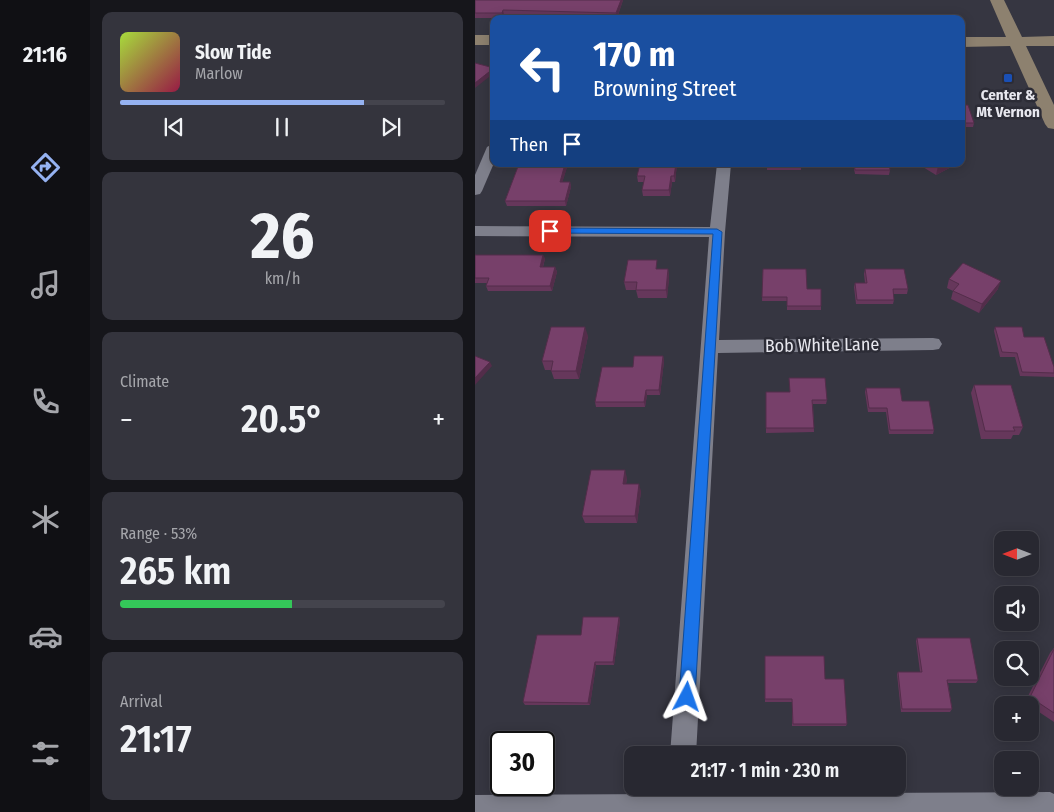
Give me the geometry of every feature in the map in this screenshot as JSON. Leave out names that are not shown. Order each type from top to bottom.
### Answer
[{"type":"main road","points":[[997,0],[1054,123]]},
{"type":"main road","points":[[475,40],[490,40]]},
{"type":"main road","points":[[965,42],[1054,41]]},
{"type":"street","points":[[475,190],[490,156]]},
{"type":"street","points":[[684,746],[717,232],[724,167]]},
{"type":"street","points":[[475,231],[717,232]]},
{"type":"street","name":"Bob White Lane","points":[[711,347],[933,344]]},
{"type":"street","points":[[475,809],[680,798],[1050,806],[1052,812]]},
{"type":"building","points":[[475,0],[621,0],[616,13],[503,10],[502,13],[475,13]]},
{"type":"building","points":[[475,63],[490,67],[490,71],[475,83]]},
{"type":"building","points":[[965,105],[968,105],[974,123],[965,123]]},
{"type":"building","points":[[518,167],[564,167],[560,182],[570,182],[565,201],[505,201]]},
{"type":"building","points":[[639,167],[676,167],[674,176],[671,176],[669,190],[642,190],[645,176],[637,176]]},
{"type":"building","points":[[854,167],[890,167],[890,170],[855,170]]},
{"type":"building","points":[[475,255],[543,255],[540,267],[555,267],[550,286],[486,286],[489,278],[475,278]]},
{"type":"building","points":[[628,260],[657,260],[656,269],[668,269],[666,290],[636,290],[637,282],[624,282]]},
{"type":"building","points":[[963,263],[1001,281],[982,304],[953,291],[959,284],[949,279]]},
{"type":"building","points":[[763,269],[806,269],[807,289],[821,289],[821,306],[787,306],[787,297],[762,297]]},
{"type":"building","points":[[865,269],[904,269],[908,289],[893,289],[894,300],[857,300],[855,283],[867,283]]},
{"type":"building","points":[[551,327],[585,327],[576,371],[551,371],[553,361],[542,361]]},
{"type":"building","points":[[995,327],[1022,327],[1024,337],[1044,337],[1054,367],[1054,373],[1022,372],[1017,353],[1002,352]]},
{"type":"building","points":[[475,356],[490,362],[475,378]]},
{"type":"building","points":[[634,356],[663,356],[659,390],[646,390],[644,402],[595,402],[602,367],[633,367]]},
{"type":"building","points":[[789,378],[825,378],[827,400],[812,400],[814,428],[766,428],[766,392],[790,392]]},
{"type":"building","points":[[974,385],[1011,385],[1023,427],[1013,427],[1015,431],[985,431]]},
{"type":"building","points":[[866,388],[900,388],[902,401],[929,401],[934,430],[890,430],[887,408],[869,408]]},
{"type":"building","points":[[591,470],[625,470],[623,484],[639,484],[635,516],[582,516]]},
{"type":"building","points":[[583,617],[619,617],[613,662],[595,662],[588,703],[523,702],[537,635],[581,635]]},
{"type":"building","points":[[917,638],[970,638],[978,680],[947,680],[952,709],[902,709],[898,672],[922,672]]},
{"type":"building","points":[[1054,649],[1054,713],[1039,703],[1039,696],[1030,696],[1036,686],[1039,686],[1039,679]]},
{"type":"building","points":[[765,656],[824,656],[825,679],[844,679],[847,724],[793,724],[792,699],[765,699]]},
{"type":"place","name":"Center & Mt Vernon","points":[[1008,78]]},
{"type":"route","points":[[550,231],[717,232],[687,697]]}]
